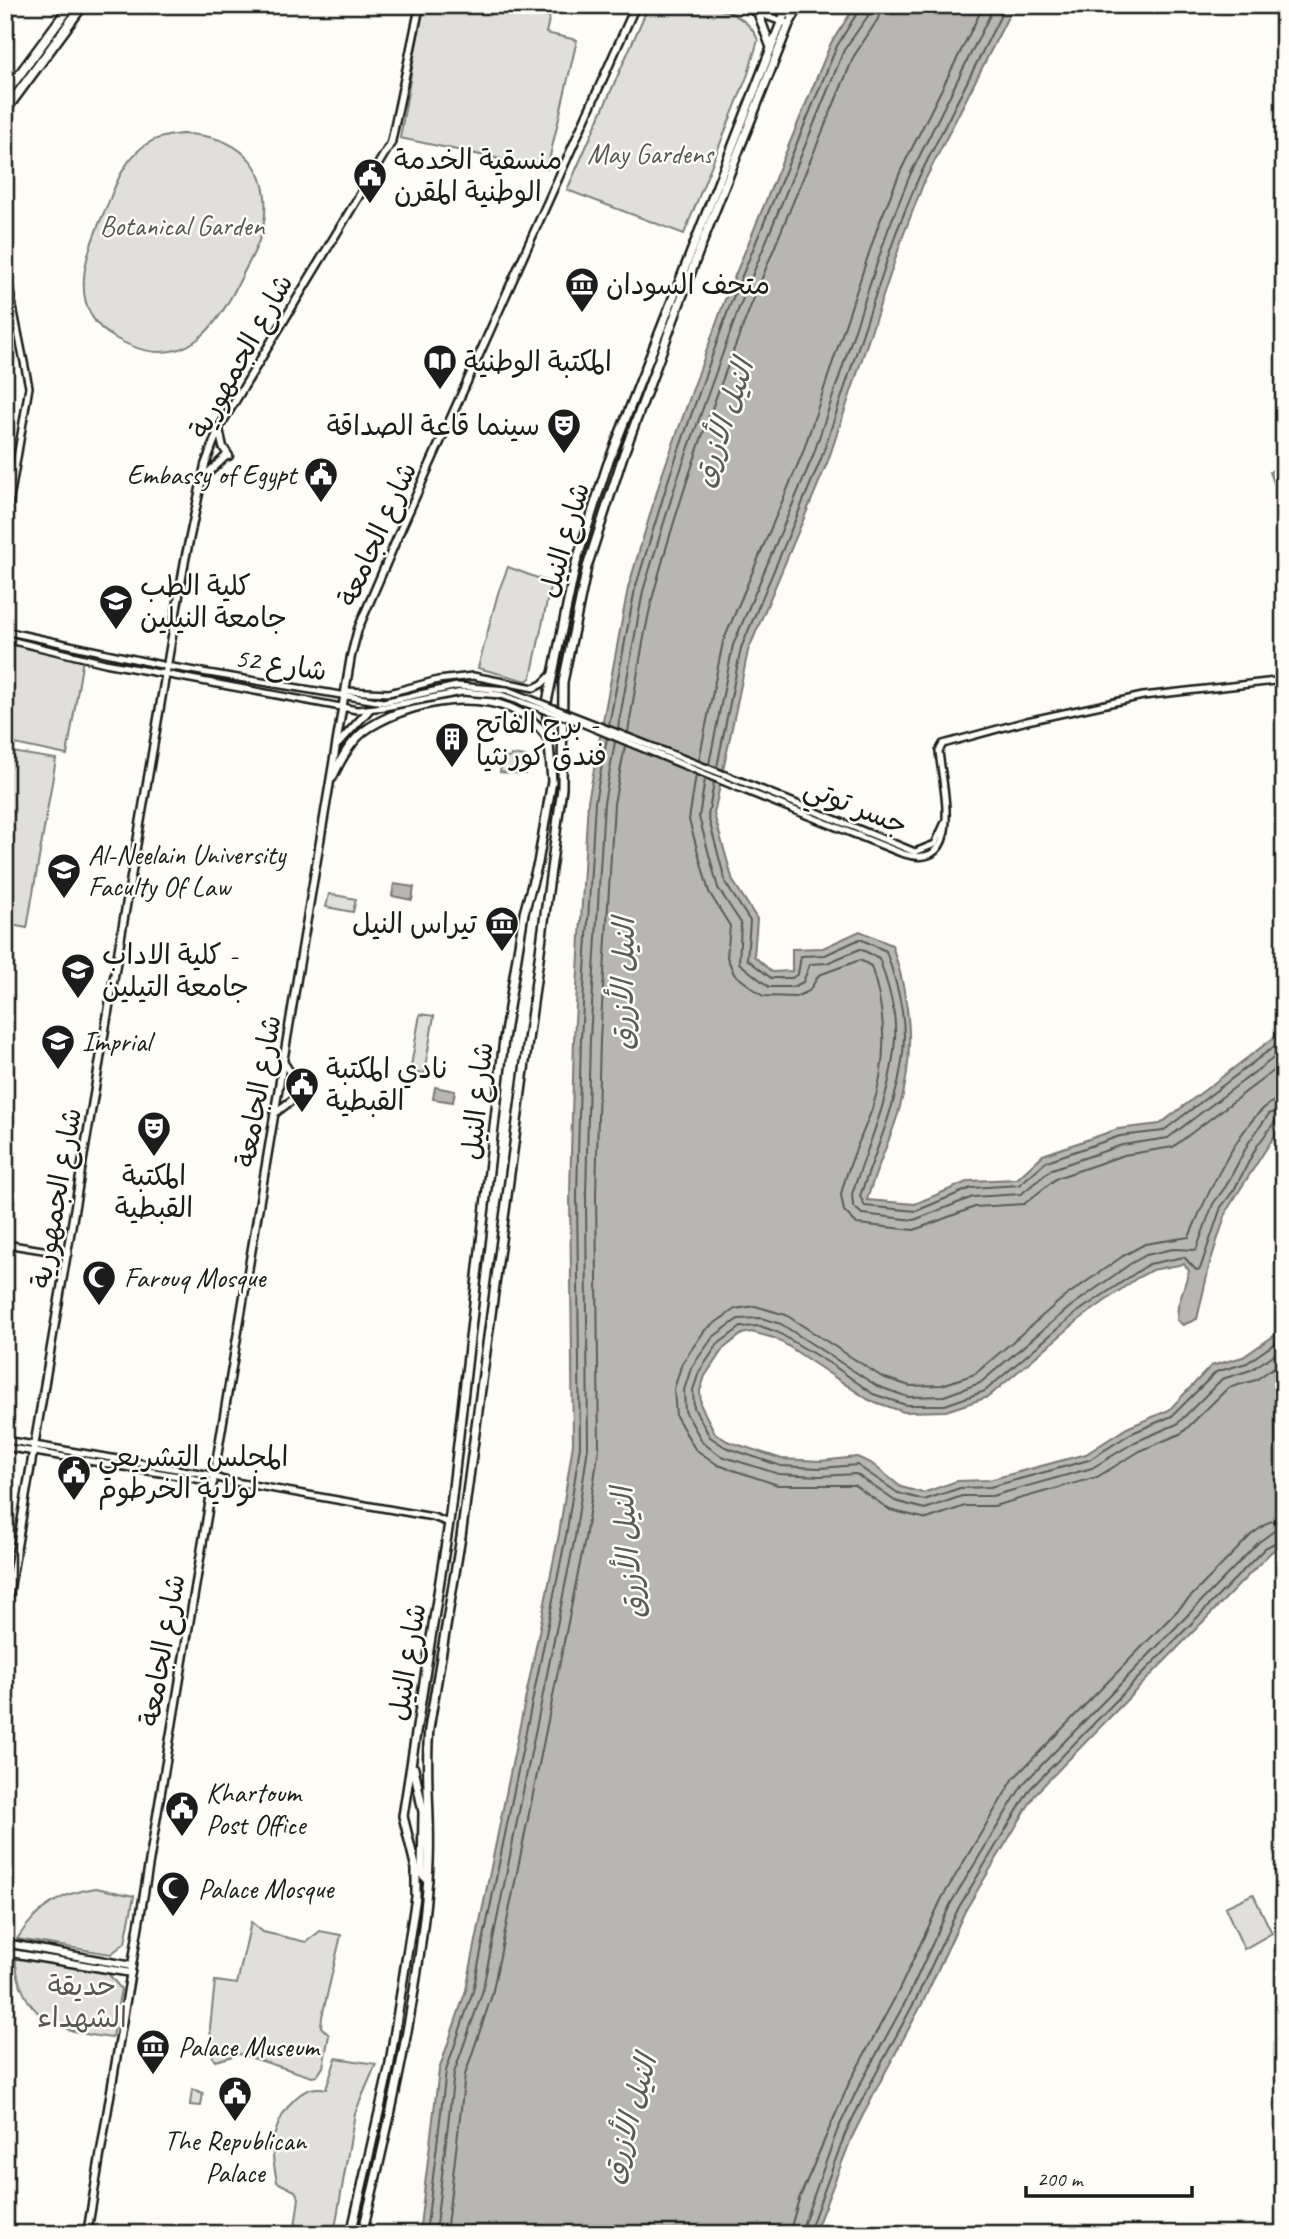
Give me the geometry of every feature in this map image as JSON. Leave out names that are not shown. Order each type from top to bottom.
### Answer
[{"type":"highway","points":[[5,94],[71,5]]},
{"type":"highway","points":[[5,111],[83,5]]},
{"type":"main road","name":"شارع الجمهورية","points":[[5,1617],[166,666],[202,480],[219,428],[391,143],[406,83],[420,5]]},
{"type":"main road","points":[[738,5],[760,9],[786,9],[794,16]]},
{"type":"main road","name":"شارع النيل","points":[[351,2234],[389,2070],[410,1935],[417,1877],[403,1816],[450,1520],[504,1039],[524,913],[538,863],[550,793],[550,742],[546,707],[576,563],[621,430],[659,347],[759,87],[800,5]]},
{"type":"main road","name":"شارع الجامعة","points":[[87,2234],[342,706],[358,629],[637,6]]},
{"type":"main road","points":[[760,9],[780,22],[789,24]]},
{"type":"main road","points":[[760,9],[770,47]]},
{"type":"main road","name":"شارع النيل","points":[[759,87],[770,47],[786,9]]},
{"type":"main road","name":"شارع النيل","points":[[362,2234],[391,2114],[422,1936],[432,1825],[427,1752],[452,1602],[562,788],[563,682],[587,566],[659,347]]},
{"type":"main road","points":[[202,480],[227,456],[219,428]]},
{"type":"main road","points":[[621,430],[632,433]]},
{"type":"main road","points":[[576,563],[587,566]]},
{"type":"main road","points":[[332,778],[354,742],[382,721],[427,705],[487,700],[522,712],[534,721],[550,742]]},
{"type":"main road","points":[[336,746],[373,710]]},
{"type":"main road","points":[[275,1113],[303,1092],[284,1063]]},
{"type":"main road","points":[[439,1596],[443,1605],[452,1602]]},
{"type":"main road","points":[[412,1760],[423,1812],[422,1874],[428,1880]]},
{"type":"main road","points":[[410,1935],[422,1936]]},
{"type":"main road","points":[[5,1943],[132,1969]]},
{"type":"main road","points":[[5,1952],[132,1969]]},
{"type":"street","points":[[5,267],[29,387],[5,530]]},
{"type":"street","name":"شارع 52","points":[[5,631],[166,666],[345,693]]},
{"type":"street","name":"شارع 52","points":[[5,639],[166,675],[373,710]]},
{"type":"street","points":[[345,693],[389,693],[438,680],[473,676],[534,688],[553,673]]},
{"type":"street","name":"جسر توتي","points":[[384,705],[461,692],[509,697],[921,857],[936,850],[945,837],[947,817],[939,751],[950,741],[1143,696],[1284,680]]},
{"type":"street","points":[[345,693],[384,705]]},
{"type":"street","points":[[382,721],[373,710],[384,705]]},
{"type":"street","points":[[5,1244],[68,1254]]},
{"type":"street","points":[[5,1440],[35,1448],[450,1520]]},
{"type":"street","points":[[5,1447],[35,1448]]},
{"type":"green space","points":[[423,5],[552,5],[546,33],[577,40],[547,169],[400,138]]},
{"type":"green space","name":"May Gardens","points":[[649,5],[696,6],[726,11],[750,27],[758,40],[748,74],[684,234],[567,190]]},
{"type":"green space","name":"Botanical Garden","points":[[181,134],[201,135],[219,140],[247,157],[263,185],[264,223],[256,248],[234,293],[210,328],[195,341],[179,349],[160,352],[139,349],[115,338],[99,326],[89,311],[84,295],[87,259],[92,240],[128,163],[153,140]]},
{"type":"green space","points":[[1284,461],[1284,510],[1270,472]]},
{"type":"green space","points":[[508,567],[551,583],[531,677],[527,681],[478,668],[498,593]]},
{"type":"green space","points":[[5,642],[83,659],[67,755],[5,742]]},
{"type":"green space","points":[[5,751],[56,759],[27,928],[5,924]]},
{"type":"green space","points":[[511,755],[527,757],[525,774],[500,772],[502,757],[510,758]]},
{"type":"green space","points":[[329,894],[356,899],[353,912],[326,907]]},
{"type":"green space","points":[[420,1014],[434,1016],[424,1074],[410,1072]]},
{"type":"green space","name":"حديقة الشهداء","points":[[96,1888],[134,1896],[125,1943],[111,1954],[17,1939],[50,1904],[71,1894]]},
{"type":"green space","points":[[1253,1894],[1272,1933],[1244,1949],[1225,1907]]},
{"type":"green space","points":[[251,1922],[263,1932],[306,1942],[320,1931],[341,1935],[322,2017],[321,2027],[329,2035],[323,2067],[317,2076],[312,2077],[240,2054],[215,2061],[213,2058],[210,2028],[215,1981],[237,1984]]},
{"type":"green space","name":"حديقة الشهداء","points":[[15,1955],[107,1972],[121,1989],[112,2038],[74,2031],[44,2018],[24,1994]]},
{"type":"green space","points":[[336,2058],[376,2064],[355,2113],[334,2234],[294,2234],[299,2198],[295,2191],[277,2182],[272,2153],[275,2133],[284,2113],[298,2096],[316,2088],[326,2089]]},
{"type":"green space","points":[[192,2089],[203,2093],[201,2106],[190,2105]]},
{"type":"water","name":"النيل الأزرق","points":[[856,5],[1014,5],[924,182],[903,236],[828,461],[748,651],[714,814],[733,881],[757,919],[754,956],[772,972],[792,971],[792,949],[823,948],[860,931],[892,945],[907,1008],[907,1070],[898,1114],[867,1200],[915,1204],[969,1181],[1017,1179],[1043,1155],[1118,1129],[1160,1124],[1284,1030],[1284,1121],[1227,1210],[1210,1263],[1197,1319],[1183,1325],[1177,1320],[1178,1306],[1189,1271],[1184,1264],[1152,1270],[1080,1319],[988,1397],[946,1411],[904,1412],[869,1400],[788,1346],[774,1338],[751,1332],[742,1334],[723,1349],[705,1376],[700,1391],[701,1406],[715,1433],[727,1441],[782,1459],[820,1461],[857,1457],[871,1463],[901,1487],[923,1493],[957,1481],[989,1480],[1086,1454],[1127,1428],[1169,1410],[1211,1366],[1243,1357],[1284,1329],[1284,1543],[1270,1553],[1036,1793],[965,1911],[922,2004],[852,2137],[814,2234],[419,2234],[439,2070],[466,1990],[559,1534],[573,1444],[570,1194],[574,1039],[588,801],[628,588],[662,475],[724,302],[831,43]]},
{"type":"water","points":[[394,884],[414,887],[412,900],[392,896]]},
{"type":"water","points":[[435,1087],[455,1091],[453,1102],[433,1099]]},
{"type":"place","name":"منسقية الخدمة الوطنية المقرن","points":[[370,205]]},
{"type":"place","name":"متحف السودان","points":[[582,314]]},
{"type":"place","name":"المكتبة الوطنية","points":[[440,391]]},
{"type":"place","name":"سينما قاعة الصداقة","points":[[564,455]]},
{"type":"place","name":"Embassy of Egypt","points":[[321,504]]},
{"type":"place","name":"كلية الطب جامعة النيلين","points":[[116,631]]},
{"type":"place","name":"برج الفاتح - فندق كورنثيا","points":[[452,769]]},
{"type":"place","name":"Al-Neelain University Faculty Of Law","points":[[64,900]]},
{"type":"place","name":"تيراس النيل","points":[[502,953]]},
{"type":"place","name":"كلية الاداب - جامعة التيلين","points":[[78,1000]]},
{"type":"place","name":"Imprial","points":[[58,1071]]},
{"type":"place","name":"نادي المكتبة القبطية","points":[[302,1114]]},
{"type":"place","name":"المكتبة القبطية","points":[[154,1158]]},
{"type":"place","name":"Farouq Mosque","points":[[99,1307]]},
{"type":"place","name":"المجلس التشريعي لولاية الخرطوم","points":[[74,1502]]},
{"type":"place","name":"Khartoum Post Office","points":[[182,1838]]},
{"type":"place","name":"Palace Mosque","points":[[173,1918]]},
{"type":"place","name":"Palace Museum","points":[[153,2076]]},
{"type":"place","name":"The Republican Palace","points":[[235,2123]]}]
